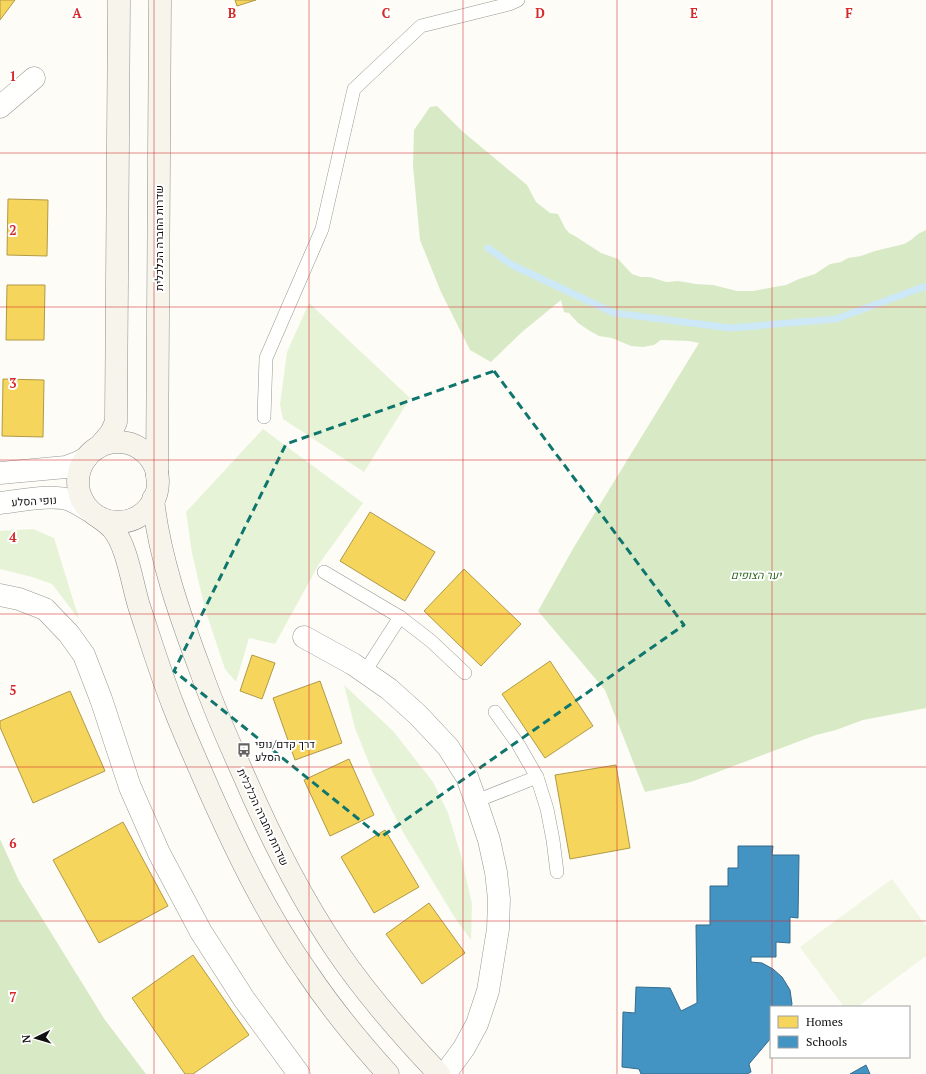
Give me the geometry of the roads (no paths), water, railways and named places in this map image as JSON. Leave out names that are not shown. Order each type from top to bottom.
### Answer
[{"type":"main road","points":[[119,0],[116,422],[111,433],[82,465],[78,479],[78,486],[82,499],[95,514],[112,529],[121,543],[127,558],[136,596],[173,705],[232,841],[252,880],[277,925],[306,972],[350,1029],[388,1074]]},
{"type":"main road","name":"שדרות החברה הכלכלית","points":[[157,476],[160,0]]},
{"type":"main road","points":[[93,452],[106,443],[116,442],[131,444],[138,447],[148,456],[157,476],[157,489],[153,499],[149,507],[139,515],[122,522],[110,521],[95,514]]},
{"type":"main road","name":"שדרות החברה הכלכלית","points":[[153,499],[162,549],[189,640],[228,739],[272,838],[309,906],[337,951],[365,989],[393,1023],[439,1074]]},
{"type":"street","points":[[0,106],[34,78]]},
{"type":"street","points":[[0,473],[66,467],[79,462],[93,452]]},
{"type":"street","name":"נופי הסלע","points":[[0,503],[42,498],[58,498],[70,500],[95,514]]},
{"type":"street","points":[[0,595],[19,599],[44,610],[69,634],[84,655],[101,700],[130,787],[159,853],[201,932],[244,999],[299,1074]]},
{"type":"street","points":[[304,637],[353,664],[389,689],[418,715],[448,747],[467,777],[489,840],[496,872],[499,899],[498,929],[488,991],[477,1024],[464,1048],[445,1074]]},
{"type":"lane","points":[[264,417],[266,358],[322,229],[354,89],[421,26],[509,4],[518,0]]},
{"type":"lane","points":[[324,572],[400,617],[431,641],[465,673]]},
{"type":"lane","points":[[364,673],[400,617]]},
{"type":"lane","points":[[495,712],[518,744],[537,777],[547,809],[557,872]]},
{"type":"lane","points":[[476,802],[537,777]]},
{"type":"waterway","points":[[488,248],[512,265],[614,313],[731,328],[836,319],[926,286]]},
{"type":"place","name":"דרך קדם/נופי הסלע","points":[[244,750]]},
{"type":"park label","name":"יער הצופים","points":[[756,575]]}]
